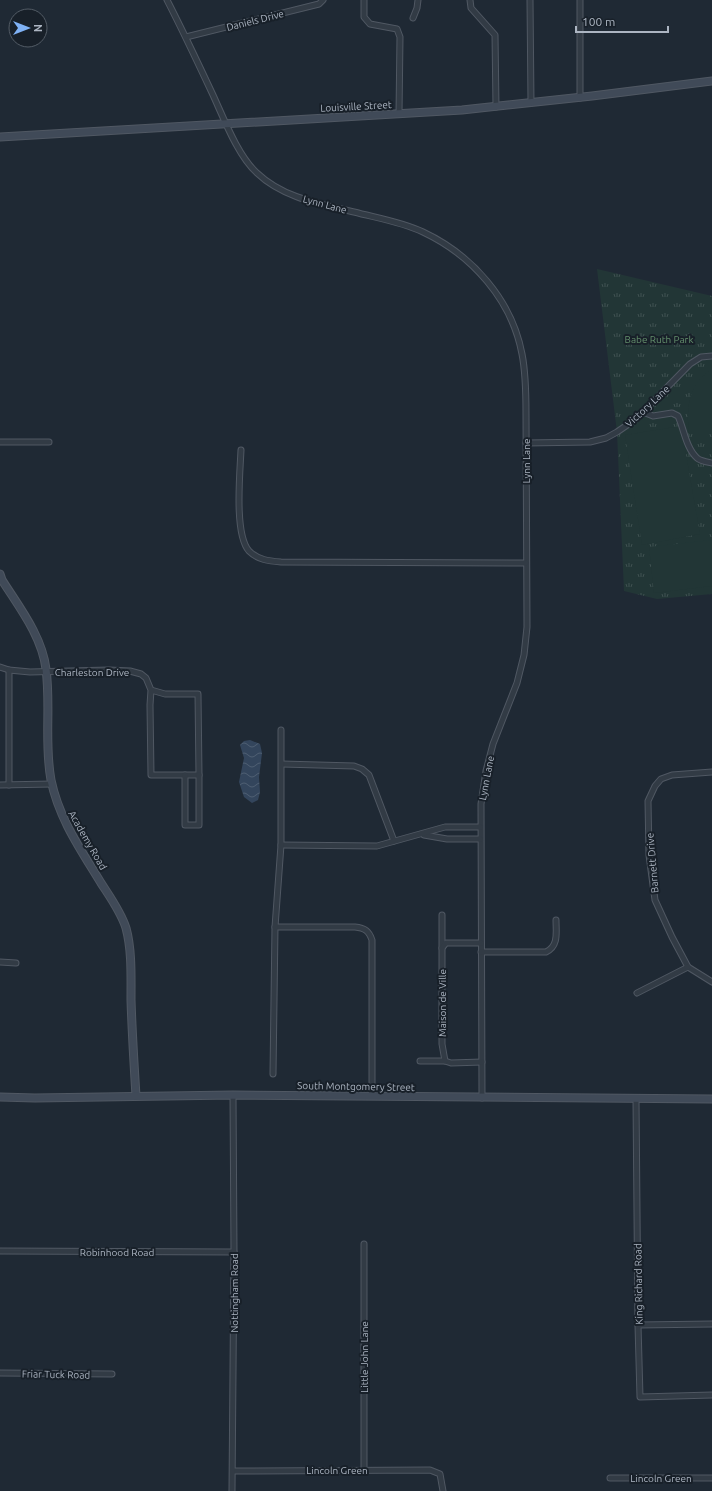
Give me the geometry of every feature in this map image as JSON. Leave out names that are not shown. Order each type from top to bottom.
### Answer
[{"type":"street","name":"Lynn Lane","points":[[167,0],[226,123],[246,160],[257,173],[274,186],[295,196],[396,222],[423,232],[449,246],[469,261],[501,300],[514,326],[522,353],[526,382],[526,627],[524,655],[517,683],[493,744],[486,771],[481,804],[482,1098]]},
{"type":"street","name":"Daniels Drive","points":[[186,37],[319,4],[323,0]]},
{"type":"street","points":[[364,0],[364,17],[370,24],[397,29],[400,37],[399,114]]},
{"type":"street","points":[[413,18],[418,0]]},
{"type":"street","points":[[470,0],[471,8],[495,35],[496,107]]},
{"type":"street","points":[[530,0],[531,103]]},
{"type":"street","points":[[580,0],[580,98]]},
{"type":"street","name":"Louisville Street","points":[[0,137],[496,107],[712,81]]},
{"type":"street","name":"Victory Lane","points":[[526,443],[590,442],[606,438],[617,432],[643,412],[690,364],[701,357],[712,356]]},
{"type":"street","points":[[643,412],[653,416],[672,413],[678,416],[683,426],[689,447],[697,459],[712,463]]},
{"type":"street","points":[[0,442],[49,442]]},
{"type":"street","points":[[242,450],[239,516],[241,531],[244,544],[250,552],[260,558],[281,562],[526,563]]},
{"type":"street","name":"Academy Road","points":[[1,578],[27,618],[39,642],[47,672],[47,744],[52,784],[60,813],[70,833],[115,904],[126,926],[129,945],[136,1096]]},
{"type":"street","name":"Charleston Drive","points":[[0,668],[9,670],[47,672],[130,671],[141,674],[146,678],[151,690]]},
{"type":"street","points":[[9,670],[9,785]]},
{"type":"street","points":[[184,775],[185,825],[199,825],[199,775],[198,694],[165,694],[151,690],[151,775],[184,775],[199,775]]},
{"type":"street","points":[[273,1074],[275,927],[281,844],[281,730]]},
{"type":"street","points":[[282,764],[354,766],[362,769],[369,775],[394,841]]},
{"type":"street","name":"Barnett Drive","points":[[712,772],[672,775],[661,779],[655,786],[648,801],[649,854],[655,900],[688,967],[712,982]]},
{"type":"street","points":[[0,785],[52,784]]},
{"type":"street","points":[[281,844],[377,846],[445,827],[480,827]]},
{"type":"street","points":[[423,834],[447,839],[480,839]]},
{"type":"street","name":"Maison de Ville","points":[[442,915],[442,1044],[445,1061]]},
{"type":"street","points":[[481,952],[546,952],[551,950],[556,943],[556,920]]},
{"type":"street","points":[[275,927],[355,927],[364,928],[370,933],[372,940],[372,1096]]},
{"type":"street","points":[[442,948],[446,943],[481,943]]},
{"type":"street","points":[[0,962],[16,963]]},
{"type":"street","points":[[637,994],[688,967]]},
{"type":"street","points":[[420,1061],[445,1061],[451,1063],[482,1062]]},
{"type":"street","name":"South Montgomery Street","points":[[0,1097],[35,1098],[233,1095],[712,1099]]},
{"type":"street","name":"Nottingham Road","points":[[232,1491],[234,1471],[233,1095]]},
{"type":"street","name":"King Richard Road","points":[[636,1099],[640,1397],[712,1395]]},
{"type":"street","name":"Little John Lane","points":[[364,1244],[364,1470]]},
{"type":"street","name":"Robinhood Road","points":[[0,1251],[234,1252]]},
{"type":"street","points":[[638,1325],[712,1324]]},
{"type":"street","name":"Friar Tuck Road","points":[[0,1373],[112,1374]]},
{"type":"street","name":"Lincoln Green","points":[[234,1471],[430,1470],[440,1474],[443,1491]]},
{"type":"street","name":"Lincoln Green","points":[[610,1478],[712,1478]]},
{"type":"green space","name":"Babe Ruth Park","points":[[597,269],[712,296],[712,594],[657,599],[624,591],[617,432]]},
{"type":"green space","points":[[712,369],[712,434],[689,434],[688,412],[690,398],[701,378]]},
{"type":"green space","points":[[681,426],[700,534],[642,545],[625,435]]},
{"type":"green space","points":[[712,540],[712,586],[654,593],[649,547]]},
{"type":"water","points":[[250,740],[260,744],[262,753],[259,777],[260,792],[258,800],[252,803],[244,797],[239,782],[244,758],[240,745],[244,741]]}]
